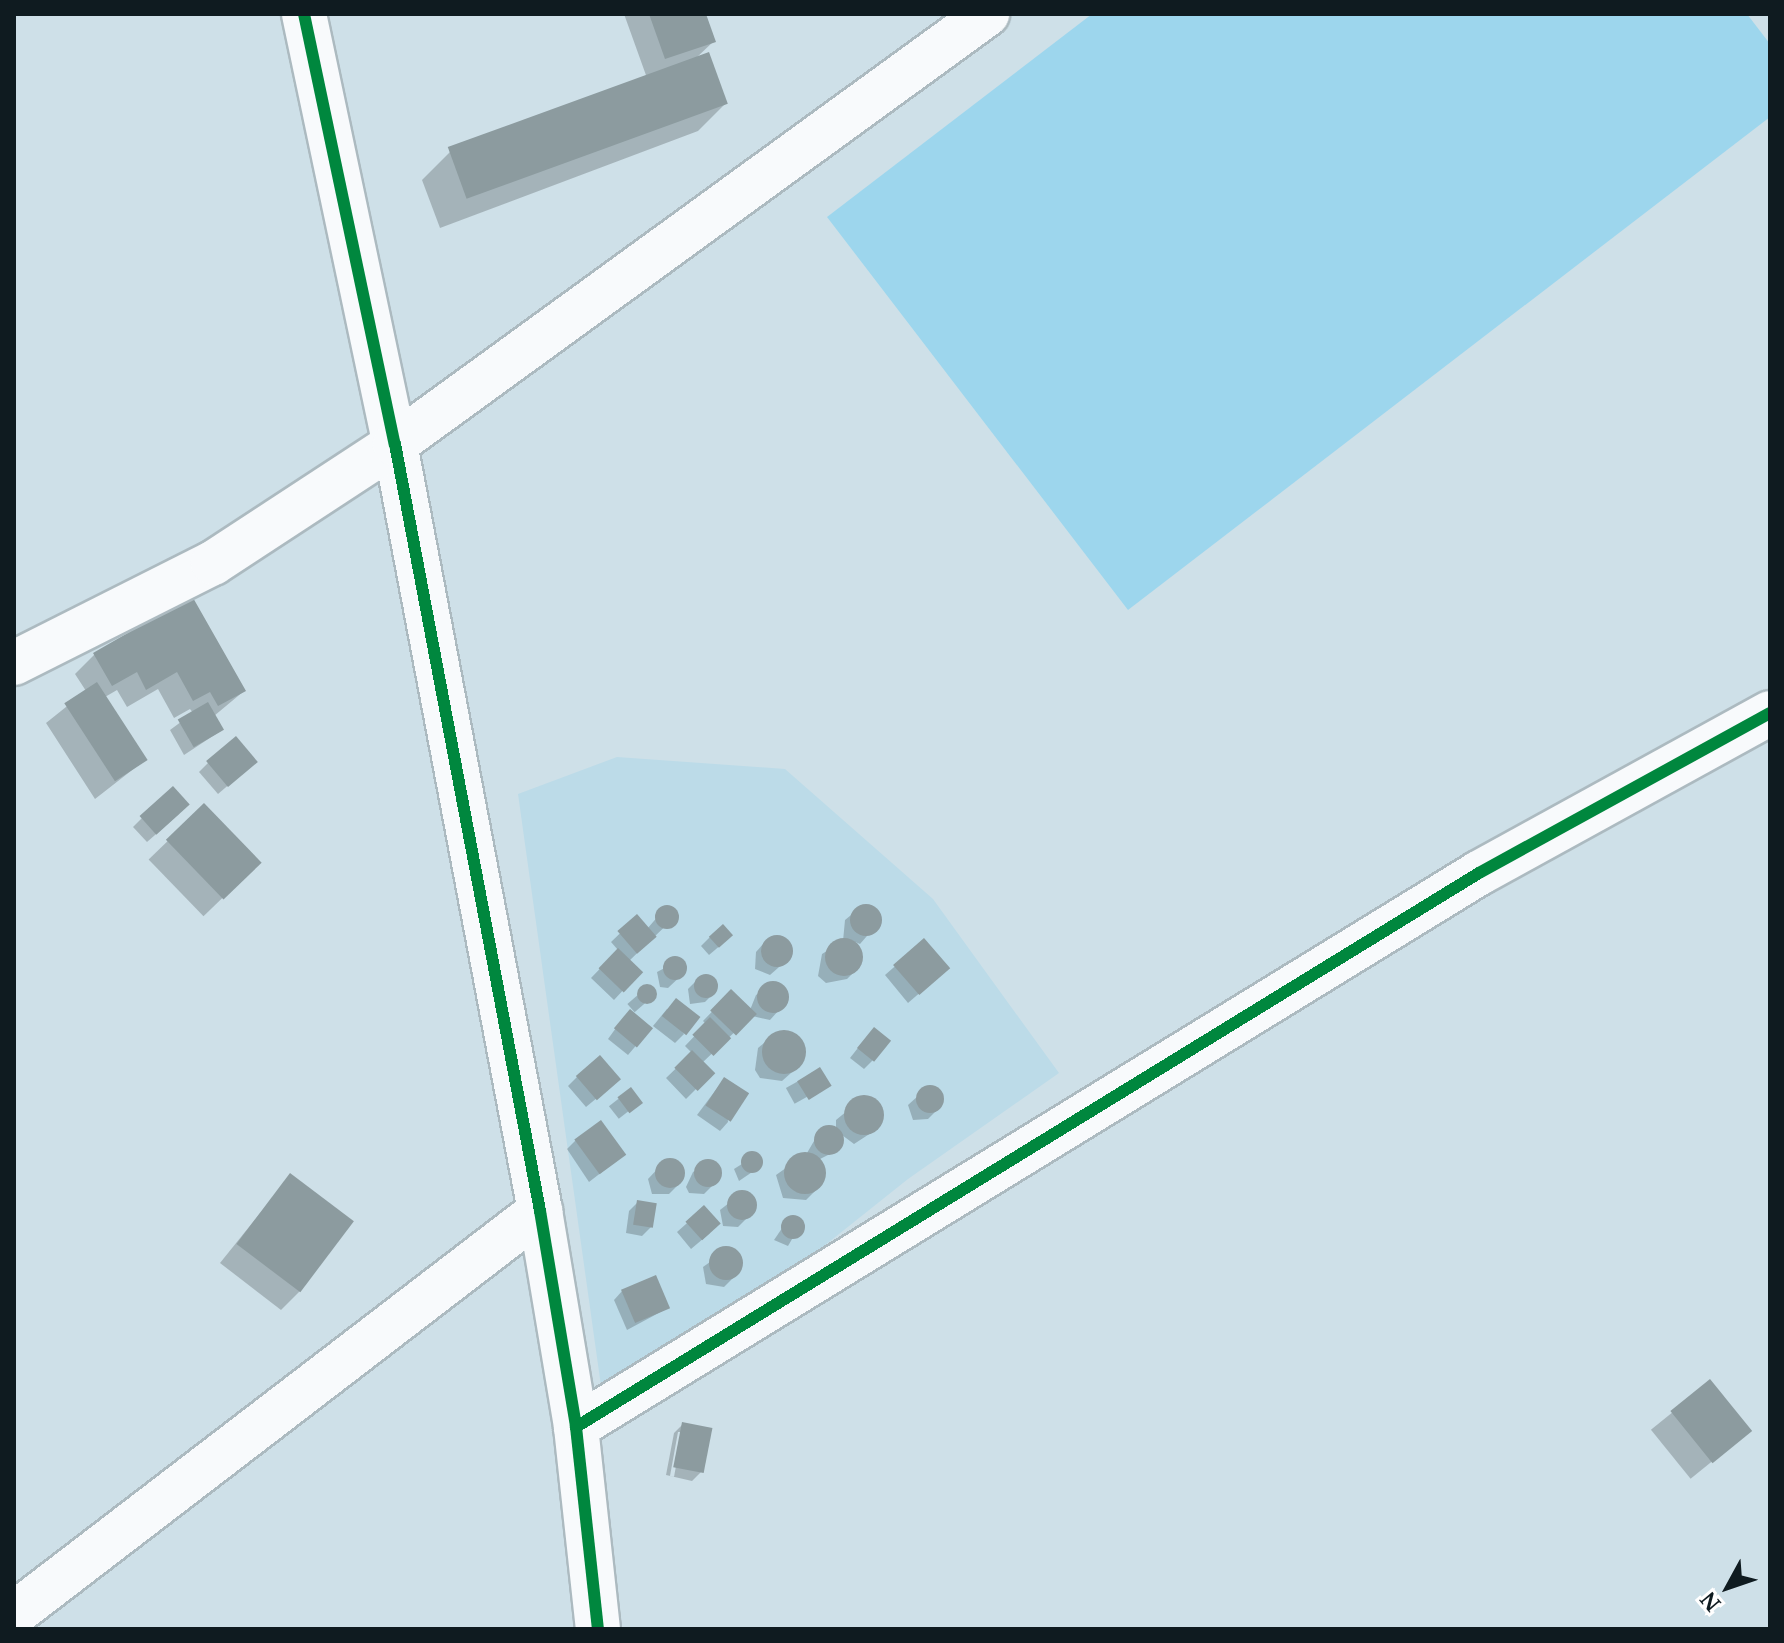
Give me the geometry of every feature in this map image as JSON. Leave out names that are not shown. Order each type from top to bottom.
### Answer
[{"type":"street","points":[[304,14],[395,444],[540,1211],[576,1427],[598,1629]]},
{"type":"street","points":[[14,663],[213,563],[395,444],[987,14]]},
{"type":"street","points":[[576,1427],[1479,873],[1770,713]]},
{"type":"street","points":[[14,1614],[540,1211]]},
{"type":"shaded area","points":[[1092,14],[1747,14],[1770,44],[1770,117],[1128,610],[827,217]]},
{"type":"shaded area","points":[[617,757],[785,769],[933,899],[1059,1073],[908,1179],[775,1285],[601,1386],[518,794]]},
{"type":"building","points":[[649,14],[706,14],[716,42],[665,59]]},
{"type":"building","points":[[709,52],[728,104],[467,199],[448,147]]},
{"type":"building","points":[[192,596],[246,691],[218,706],[210,692],[193,701],[177,672],[146,690],[137,672],[112,686],[93,653]]},
{"type":"building","points":[[97,682],[148,760],[115,781],[64,703]]},
{"type":"building","points":[[208,702],[224,730],[194,747],[178,720]]},
{"type":"building","points":[[236,736],[258,762],[228,787],[206,761]]},
{"type":"building","points":[[173,786],[190,805],[156,835],[140,816]]},
{"type":"building","points":[[204,803],[262,863],[224,900],[166,840]]},
{"type":"building","points":[[866,904],[877,909],[882,920],[877,931],[866,936],[855,931],[850,920],[855,909]]},
{"type":"building","points":[[667,905],[675,909],[679,917],[675,925],[667,929],[659,925],[655,917],[659,909]]},
{"type":"building","points":[[637,914],[657,937],[637,954],[617,931]]},
{"type":"building","points":[[723,924],[733,935],[719,948],[709,937]]},
{"type":"building","points":[[777,935],[788,940],[793,951],[788,962],[777,967],[766,962],[761,951],[766,940]]},
{"type":"building","points":[[844,938],[857,944],[863,957],[857,970],[844,976],[831,970],[825,957],[831,944]]},
{"type":"building","points":[[924,938],[950,968],[919,995],[893,965]]},
{"type":"building","points":[[618,948],[643,972],[624,992],[599,968]]},
{"type":"building","points":[[675,956],[686,963],[687,968],[680,979],[675,980],[664,973],[663,968],[670,957]]},
{"type":"building","points":[[706,974],[715,977],[718,986],[715,995],[706,998],[697,995],[694,986],[697,977]]},
{"type":"building","points":[[773,981],[784,986],[789,997],[784,1008],[773,1013],[762,1008],[757,997],[762,986]]},
{"type":"building","points":[[647,984],[654,987],[657,994],[654,1001],[647,1004],[640,1001],[637,994],[640,987]]},
{"type":"building","points":[[731,989],[757,1014],[736,1036],[710,1011]]},
{"type":"building","points":[[676,998],[700,1017],[686,1035],[662,1016]]},
{"type":"building","points":[[630,1009],[653,1028],[637,1047],[614,1028]]},
{"type":"building","points":[[710,1017],[731,1038],[714,1056],[692,1035]]},
{"type":"building","points":[[874,1027],[891,1041],[874,1062],[857,1048]]},
{"type":"building","points":[[784,1030],[800,1036],[806,1052],[800,1068],[784,1074],[768,1068],[762,1052],[768,1036]]},
{"type":"building","points":[[692,1050],[715,1073],[698,1091],[674,1068]]},
{"type":"building","points":[[600,1055],[621,1079],[597,1100],[576,1076]]},
{"type":"building","points":[[820,1067],[832,1086],[809,1100],[797,1081]]},
{"type":"building","points":[[724,1077],[749,1093],[731,1122],[705,1106]]},
{"type":"building","points":[[930,1085],[940,1089],[944,1099],[940,1109],[930,1113],[920,1109],[916,1099],[920,1089]]},
{"type":"building","points":[[631,1087],[643,1103],[629,1113],[617,1097]]},
{"type":"building","points":[[864,1095],[878,1101],[884,1115],[878,1129],[864,1135],[850,1129],[844,1115],[850,1101]]},
{"type":"building","points":[[601,1120],[626,1155],[600,1174],[574,1139]]},
{"type":"building","points":[[829,1125],[835,1126],[843,1134],[843,1146],[835,1154],[829,1155],[823,1154],[815,1146],[814,1140],[815,1134],[823,1126]]},
{"type":"building","points":[[752,1151],[760,1154],[763,1162],[760,1170],[752,1173],[744,1170],[741,1162],[744,1154]]},
{"type":"building","points":[[805,1152],[820,1158],[826,1173],[820,1188],[805,1194],[790,1188],[784,1173],[790,1158]]},
{"type":"building","points":[[670,1158],[681,1162],[685,1173],[681,1184],[670,1188],[659,1184],[655,1173],[659,1162]]},
{"type":"building","points":[[708,1159],[718,1163],[722,1173],[718,1183],[708,1187],[698,1183],[694,1173],[698,1163]]},
{"type":"building","points":[[290,1173],[354,1221],[300,1292],[236,1244]]},
{"type":"building","points":[[742,1190],[748,1191],[756,1199],[756,1211],[748,1219],[742,1220],[736,1219],[728,1211],[727,1205],[728,1199],[736,1191]]},
{"type":"building","points":[[637,1200],[657,1203],[653,1228],[633,1225]]},
{"type":"building","points":[[704,1205],[721,1224],[702,1240],[685,1222]]},
{"type":"building","points":[[793,1215],[801,1219],[805,1227],[801,1235],[793,1239],[785,1235],[781,1227],[785,1219]]},
{"type":"building","points":[[726,1246],[738,1251],[743,1263],[738,1275],[726,1280],[714,1275],[709,1263],[714,1251]]},
{"type":"building","points":[[656,1275],[670,1308],[635,1323],[621,1290]]},
{"type":"building","points":[[1710,1379],[1752,1431],[1713,1463],[1670,1411]]},
{"type":"building","points":[[682,1422],[712,1428],[704,1473],[673,1467]]},
{"type":"cycle path","points":[[304,14],[395,444],[540,1211],[576,1427],[598,1629]]},
{"type":"cycle path","points":[[576,1427],[1479,873],[1770,713]]}]
